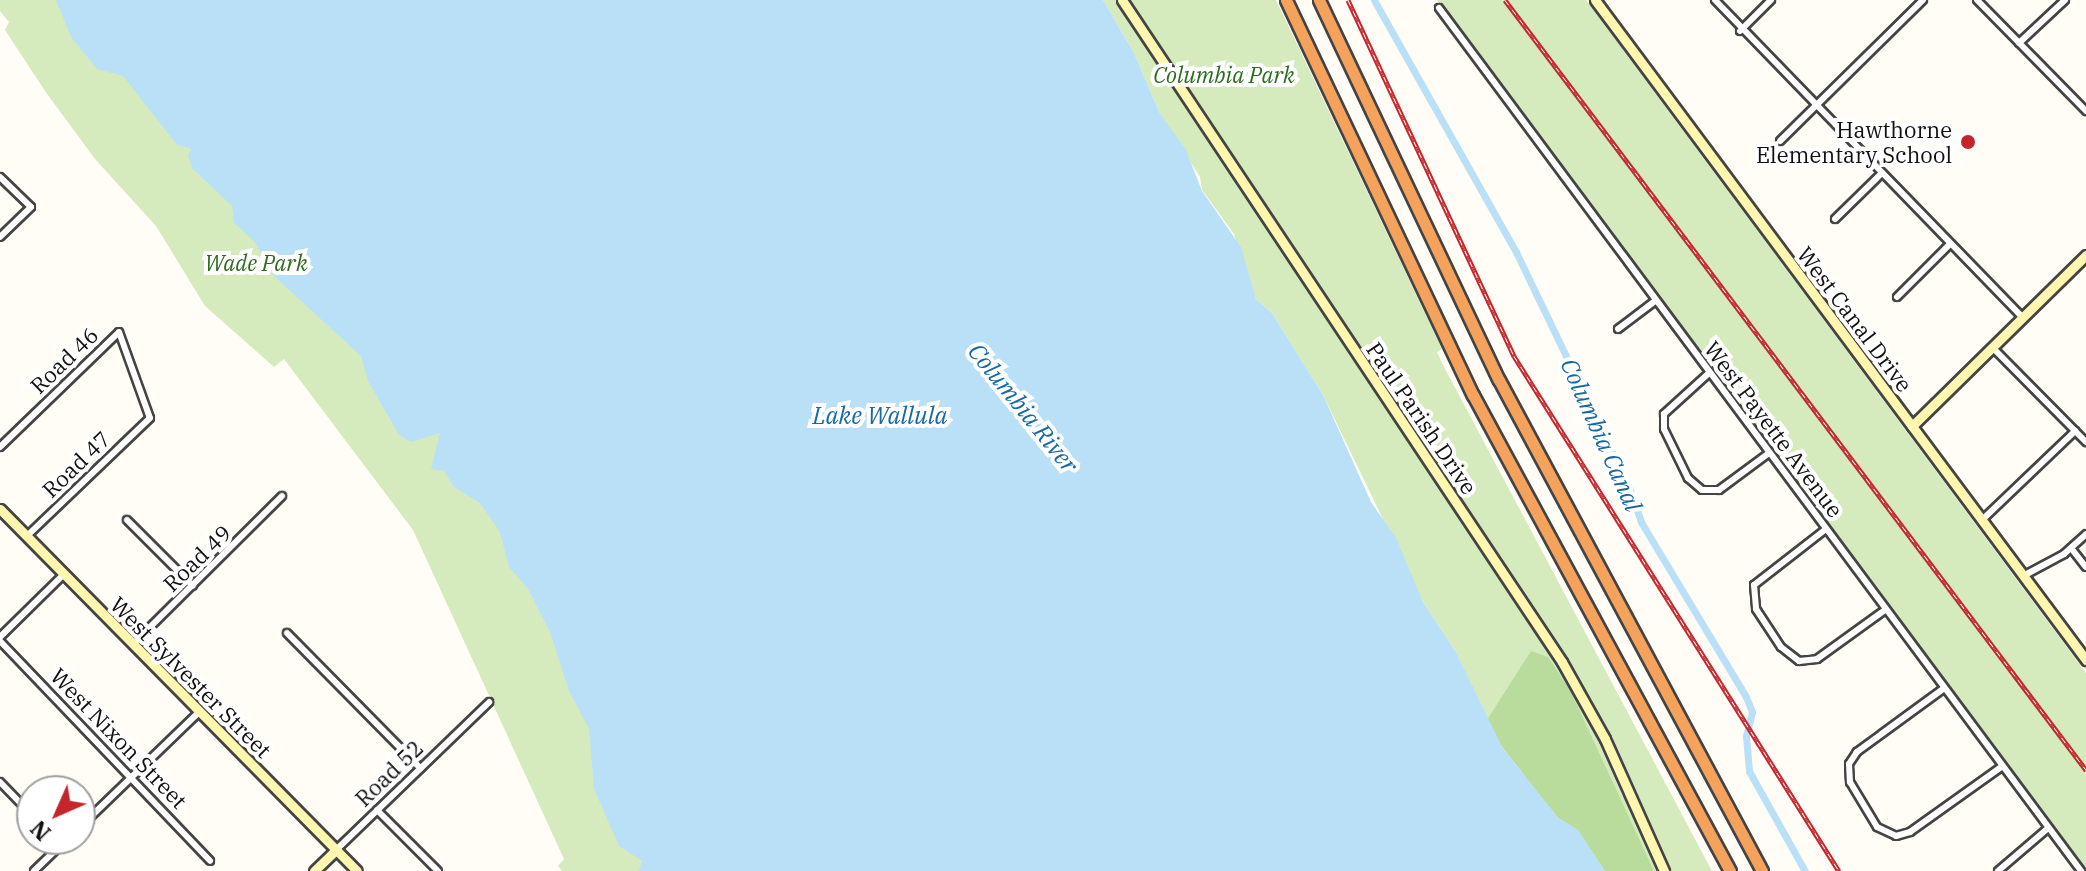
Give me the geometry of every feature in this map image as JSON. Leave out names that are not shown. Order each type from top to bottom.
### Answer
[{"type":"highway","points":[[1286,0],[1473,395],[1730,871]]},
{"type":"highway","points":[[1319,0],[1499,380],[1762,871]]},
{"type":"street","name":"Paul Parish Drive","points":[[1122,0],[1567,670],[1605,739],[1664,871]]},
{"type":"street","name":"West Canal Drive","points":[[1595,0],[2086,660]]},
{"type":"street","points":[[1715,0],[1740,31],[2023,318]]},
{"type":"street","points":[[1740,31],[1771,0]]},
{"type":"street","points":[[1780,141],[1923,0]]},
{"type":"street","points":[[1977,0],[2086,111]]},
{"type":"street","points":[[2019,43],[2065,0]]},
{"type":"street","name":"West Payette Avenue","points":[[1439,8],[2081,871]]},
{"type":"street","points":[[1835,219],[1881,174]]},
{"type":"street","points":[[0,177],[31,207],[0,237]]},
{"type":"street","points":[[1897,297],[1950,244]]},
{"type":"street","points":[[1912,426],[2086,255]]},
{"type":"street","points":[[1618,329],[1655,301]]},
{"type":"street","name":"Road 46","points":[[0,447],[119,332],[150,418]]},
{"type":"street","points":[[1992,347],[2086,442]]},
{"type":"street","points":[[1709,373],[1664,414],[1664,429],[1688,478],[1702,490],[1719,490],[1769,453]]},
{"type":"street","name":"Road 47","points":[[27,536],[150,418]]},
{"type":"street","points":[[1982,520],[2075,431]]},
{"type":"street","name":"Road 49","points":[[133,644],[282,496]]},
{"type":"street","name":"West Sylvester Street","points":[[0,509],[357,871]]},
{"type":"street","points":[[127,520],[193,586]]},
{"type":"street","points":[[1826,529],[1754,585],[1756,609],[1781,647],[1799,661],[1817,659],[1885,610]]},
{"type":"street","points":[[2023,576],[2071,548],[2086,534]]},
{"type":"street","points":[[2071,548],[2086,567]]},
{"type":"street","points":[[0,639],[64,574]]},
{"type":"street","points":[[287,633],[420,768]]},
{"type":"street","name":"West Nixon Street","points":[[0,639],[210,861]]},
{"type":"street","points":[[1943,689],[1857,752],[1849,764],[1850,782],[1877,827],[1896,836],[1910,832],[2001,767]]},
{"type":"street","name":"Road 52","points":[[314,871],[489,702]]},
{"type":"street","points":[[96,812],[200,711]]},
{"type":"street","points":[[0,782],[16,798]]},
{"type":"street","points":[[377,810],[438,871]]},
{"type":"street","points":[[1998,871],[2047,829]]},
{"type":"street","points":[[34,871],[48,855]]},
{"type":"green space","name":"Wade Park","points":[[0,0],[127,0],[407,355],[688,871],[562,871],[558,866],[564,859],[413,530],[284,359],[274,367],[205,306],[156,226],[95,159],[45,91],[5,30],[9,22],[0,11]]},
{"type":"green space","name":"Columbia Park","points":[[1103,0],[1276,0],[1442,349],[1437,352],[1443,365],[1712,871],[1605,871],[1531,786],[1487,720],[1456,652],[1423,602],[1323,395],[1272,313],[1256,299],[1234,234],[1202,190],[1200,177],[1159,112],[1134,53]]},
{"type":"green space","points":[[1437,0],[1586,0],[2086,673],[2086,869]]},
{"type":"green space","points":[[1531,651],[1548,657],[1570,690],[1654,871],[1605,871],[1578,830],[1558,818],[1502,747],[1487,720]]},
{"type":"water","name":"Lake Wallula","points":[[56,0],[1103,0],[1134,53],[1159,112],[1186,150],[1202,191],[1241,247],[1256,299],[1272,313],[1323,395],[1371,502],[1396,538],[1423,602],[1456,652],[1502,747],[1558,818],[1578,830],[1605,871],[639,871],[642,861],[619,846],[594,789],[589,729],[569,691],[550,632],[528,589],[509,567],[500,532],[480,503],[454,487],[444,471],[431,469],[440,433],[411,442],[399,435],[368,381],[361,356],[275,277],[254,241],[234,223],[232,206],[192,168],[188,155],[192,149],[177,145],[123,76],[97,69],[71,37]]},
{"type":"waterway","name":"Columbia Canal","points":[[1374,0],[1516,252],[1629,487],[1641,522],[1746,697],[1752,712],[1746,736],[1749,771],[1805,871]]},
{"type":"railway","points":[[1348,0],[1514,356],[1839,871]]},
{"type":"railway","points":[[1505,0],[2086,770]]},
{"type":"place","name":"Hawthorne Elementary School","points":[[1968,142]]},
{"type":"water label","name":"Columbia River","points":[[1023,408]]}]
